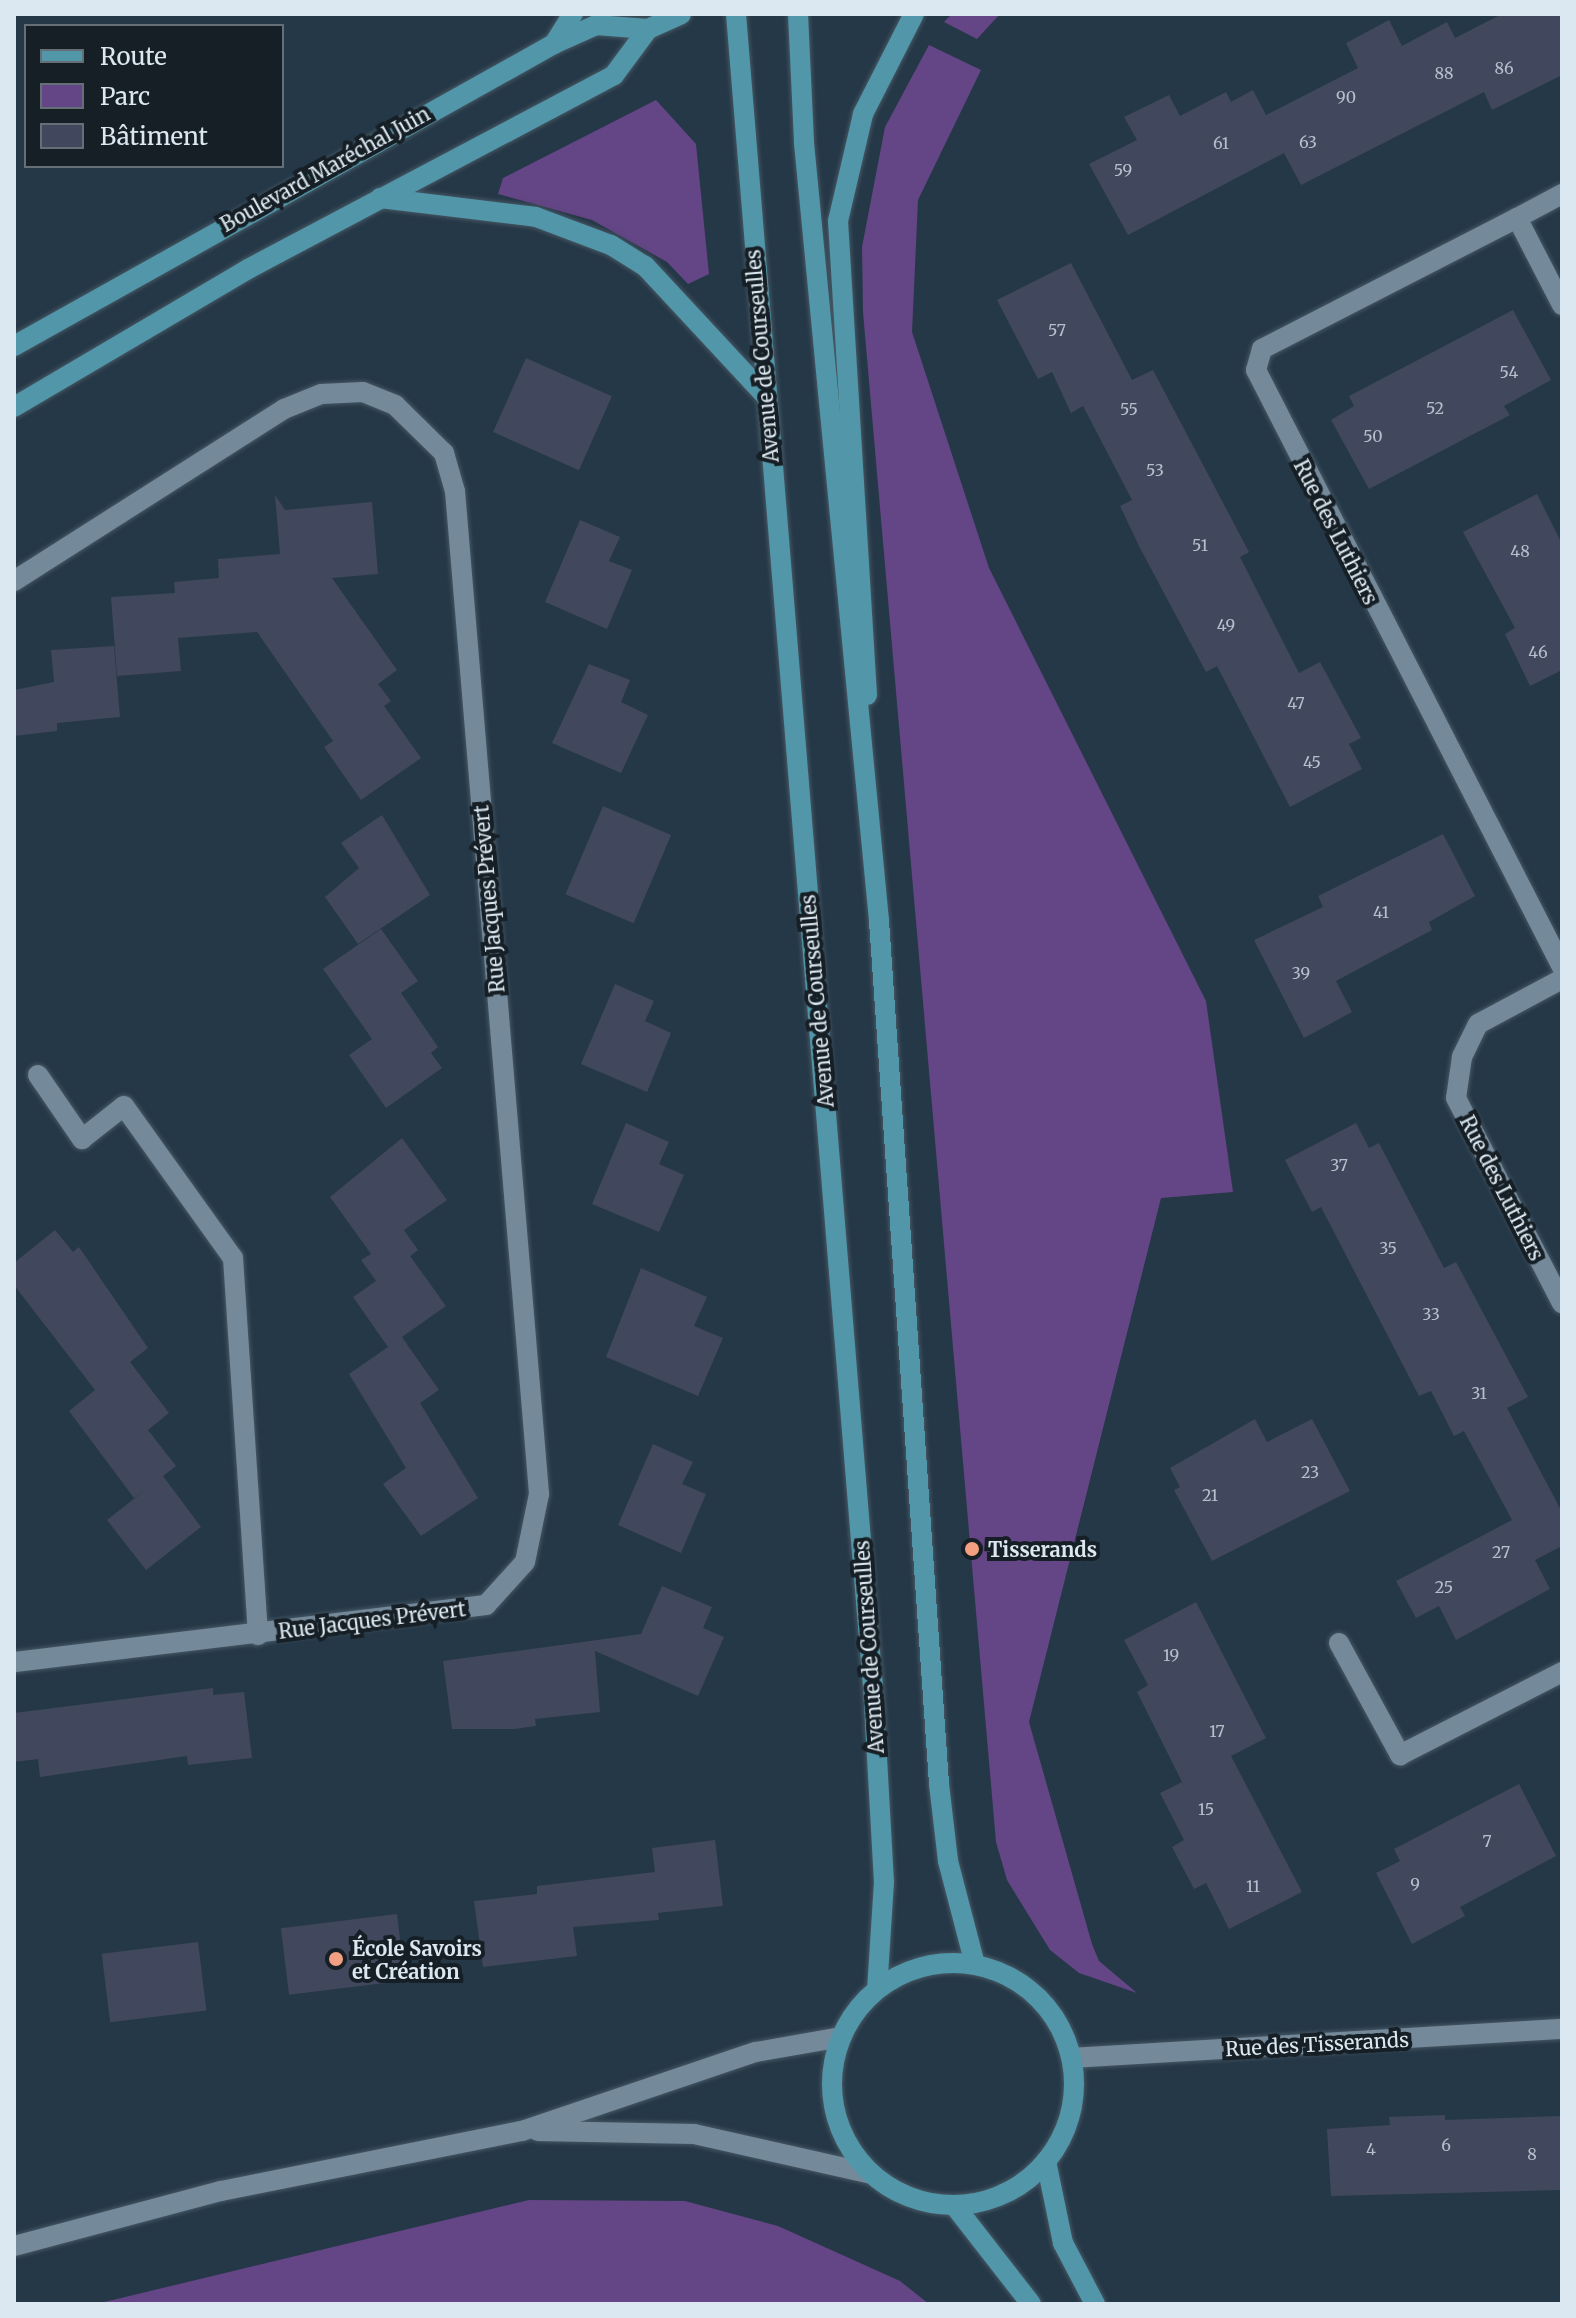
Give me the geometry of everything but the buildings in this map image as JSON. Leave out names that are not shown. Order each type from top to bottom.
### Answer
[{"type":"main road","points":[[554,44],[573,14]]},
{"type":"main road","name":"Boulevard Maréchal Juin","points":[[14,346],[157,261],[554,44],[596,25],[648,29],[681,14]]},
{"type":"main road","name":"Avenue de Courseulles","points":[[736,14],[764,394],[873,1686],[884,1882],[877,1989]]},
{"type":"main road","points":[[798,14],[925,1521],[939,1784],[948,1861],[975,1965]]},
{"type":"main road","points":[[866,807],[868,629],[838,221],[863,114],[914,14]]},
{"type":"main road","name":"Boulevard Maréchal Juin","points":[[14,407],[248,269],[614,75],[648,29]]},
{"type":"main road","points":[[380,198],[536,217],[611,245],[645,266],[764,394]]},
{"type":"main road","points":[[934,1965],[975,1965],[1013,1979],[1045,2004],[1072,2058],[1071,2112],[1046,2161],[1005,2193],[954,2205],[896,2191],[871,2174],[851,2150],[835,2109],[832,2075],[841,2037],[877,1989],[934,1965]]},
{"type":"main road","points":[[1046,2161],[1063,2243],[1095,2304]]},
{"type":"main road","points":[[954,2205],[1031,2304]]},
{"type":"street","name":"Rue des Luthiers","points":[[1562,194],[1262,349],[1256,370],[1562,967]]},
{"type":"street","points":[[1517,218],[1562,305]]},
{"type":"street","name":"Rue Jacques Prévert","points":[[14,581],[284,409],[321,394],[363,392],[395,405],[444,453],[455,491],[539,1494],[537,1526],[525,1562],[486,1605],[258,1635],[14,1662]]},
{"type":"street","name":"Rue des Luthiers","points":[[1562,979],[1478,1024],[1462,1057],[1456,1098],[1562,1303]]},
{"type":"street","name":"Rue Jacques Prévert","points":[[38,1075],[82,1139],[124,1106],[233,1258],[258,1635]]},
{"type":"street","points":[[1339,1643],[1400,1755],[1562,1672]]},
{"type":"street","name":"Rue des Tisserands","points":[[1072,2058],[1562,2029]]},
{"type":"street","points":[[14,2246],[221,2191],[522,2131],[756,2052],[841,2037]]},
{"type":"street","points":[[522,2131],[694,2134],[871,2174]]},
{"type":"green space","points":[[952,14],[1000,14],[977,39],[944,22]]},
{"type":"green space","points":[[929,45],[981,70],[918,200],[912,332],[989,568],[1206,1001],[1233,1192],[1161,1198],[1029,1722],[1092,1944],[1099,1961],[1137,1993],[1079,1973],[1050,1950],[1007,1880],[996,1842],[863,312],[862,247],[885,127]]},
{"type":"green space","points":[[656,100],[696,144],[709,274],[688,284],[667,262],[592,220],[498,194],[503,178]]},
{"type":"green space","points":[[529,2200],[685,2201],[778,2226],[900,2281],[929,2304],[96,2304]]},
{"type":"place","name":"Tisserands","points":[[972,1549]]},
{"type":"place","name":"École Savoirs et Création","points":[[336,1959]]}]
